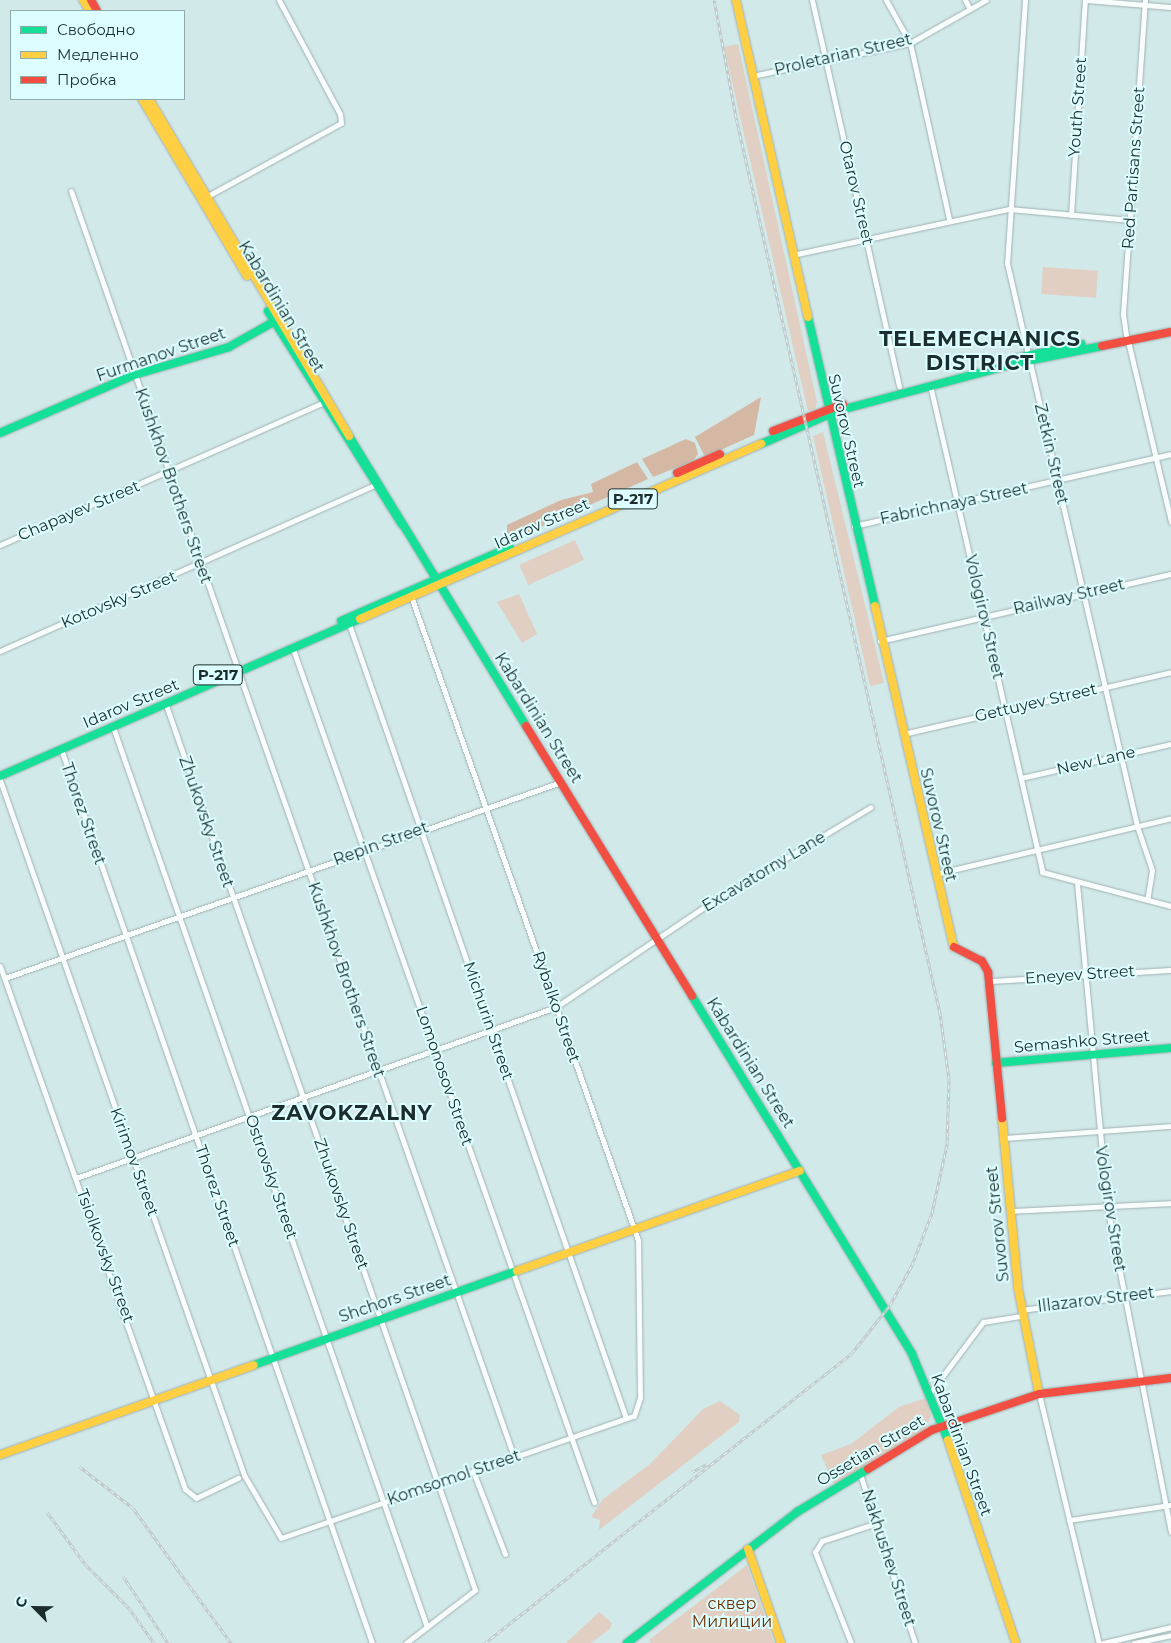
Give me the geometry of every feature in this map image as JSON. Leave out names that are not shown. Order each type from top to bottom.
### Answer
[{"type":"main road","name":"Suvorov Street","points":[[736,0],[750,76],[953,948],[982,961],[990,981],[1009,1211],[1022,1313],[1040,1394]]},
{"type":"main road","name":"Kabardinian Street","points":[[143,100],[204,198]]},
{"type":"main road","name":"Kabardinian Street","points":[[149,100],[277,321],[894,1323],[930,1393],[1016,1643]]},
{"type":"main road","name":"Kabardinian Street","points":[[277,321],[322,403],[374,486],[402,526]]},
{"type":"main road","name":"Furmanov Street","points":[[0,433],[134,375],[229,347],[277,321]]},
{"type":"main road","name":"Idarov Street","points":[[1127,338],[1171,326]]},
{"type":"main road","name":"Idarov Street","points":[[0,770],[238,670],[828,412],[899,386],[1127,338],[1171,332]]},
{"type":"main road","name":"Idarov Street","points":[[828,412],[1028,358]]},
{"type":"main road","name":"Idarov Street","points":[[0,778],[238,670],[412,599],[437,582]]},
{"type":"main road","name":"Semashko Street","points":[[996,1063],[1171,1048]]},
{"type":"main road","name":"Shchors Street","points":[[0,1455],[210,1378],[800,1171]]},
{"type":"main road","name":"Ossetian Street","points":[[627,1643],[748,1549],[860,1474],[942,1425],[1040,1394],[1171,1378]]},
{"type":"main road","points":[[748,1549],[781,1643]]},
{"type":"street","points":[[204,198],[341,123],[340,114],[279,0]]},
{"type":"street","name":"Otarov Street","points":[[812,0],[899,386]]},
{"type":"street","points":[[886,0],[910,43],[949,219]]},
{"type":"street","points":[[965,0],[970,9]]},
{"type":"street","name":"Proletarian Street","points":[[750,76],[910,43],[986,0]]},
{"type":"street","name":"Zetkin Street","points":[[1024,0],[1006,256],[1137,826],[1152,870],[1147,900]]},
{"type":"street","points":[[1085,0],[1145,3],[1171,8]]},
{"type":"street","name":"Youth Street","points":[[1071,215],[1085,0]]},
{"type":"street","name":"Red Partisans Street","points":[[1145,3],[1123,314],[1171,522]]},
{"type":"street","name":"Kushkhov Brothers Street","points":[[71,191],[455,1293],[514,1457]]},
{"type":"street","points":[[792,255],[949,219],[1009,209],[1131,220]]},
{"type":"street","name":"Vologirov Street","points":[[930,384],[1043,874],[1077,883],[1107,1206],[1168,1505],[1171,1532]]},
{"type":"street","name":"Chapayev Street","points":[[0,545],[322,403]]},
{"type":"street","name":"Fabrichnaya Street","points":[[854,526],[1171,454]]},
{"type":"street","name":"Kotovsky Street","points":[[0,651],[374,486]]},
{"type":"street","name":"Railway Street","points":[[880,641],[1171,574]]},
{"type":"street","name":"Rybalko Street","points":[[412,599],[638,1244],[640,1398],[637,1412],[626,1418]]},
{"type":"street","name":"Michurin Street","points":[[349,624],[626,1418]]},
{"type":"street","name":"Lomonosov Street","points":[[293,649],[569,1436],[594,1502]]},
{"type":"street","name":"Gettuyev Street","points":[[902,734],[1171,672]]},
{"type":"street","name":"Zhukovsky Street","points":[[166,704],[475,1590],[427,1627]]},
{"type":"street","name":"Ostrovsky Street","points":[[113,727],[328,1338],[427,1627]]},
{"type":"street","name":"New Lane","points":[[1021,778],[1171,744]]},
{"type":"street","name":"Thorez Street","points":[[61,749],[331,1520],[372,1643]]},
{"type":"street","name":"Kirimov Street","points":[[0,778],[244,1475],[281,1538]]},
{"type":"street","name":"Repin Street","points":[[4,978],[561,782]]},
{"type":"street","name":"Excavatorny Lane","points":[[76,1178],[492,1032],[556,1007],[657,938],[871,807]]},
{"type":"street","points":[[935,874],[1171,818]]},
{"type":"street","points":[[1077,883],[1171,906]]},
{"type":"street","name":"Tsiolkovsky Street","points":[[0,966],[190,1494],[196,1498],[238,1478]]},
{"type":"street","name":"Eneyev Street","points":[[990,981],[1084,973],[1171,970]]},
{"type":"street","points":[[1003,1138],[1170,1126]]},
{"type":"street","points":[[1009,1211],[1171,1204]]},
{"type":"street","name":"Illazarov Street","points":[[930,1393],[982,1322],[1124,1295],[1171,1291]]},
{"type":"street","name":"Suvorov Street","points":[[1040,1394],[1099,1643]]},
{"type":"street","name":"Komsomol Street","points":[[281,1538],[474,1472],[569,1436],[626,1418]]},
{"type":"street","points":[[474,1472],[505,1554]]},
{"type":"street","name":"Nakhushev Street","points":[[860,1474],[915,1643]]},
{"type":"street","points":[[1069,1520],[1168,1505]]},
{"type":"street","points":[[851,1643],[816,1552],[822,1541],[877,1523]]},
{"type":"street","points":[[406,1643],[427,1627]]},
{"type":"street","points":[[1104,1643],[1171,1627]]},
{"type":"street","points":[[1134,1643],[1171,1635]]},
{"type":"green space","points":[[738,44],[817,402],[815,409],[808,411],[724,47]]},
{"type":"green space","points":[[1043,267],[1098,271],[1096,298],[1041,294]]},
{"type":"green space","points":[[823,432],[884,683],[870,686],[813,436]]},
{"type":"green space","points":[[575,540],[584,560],[528,585],[519,565]]},
{"type":"green space","points":[[519,594],[537,634],[522,643],[497,602]]},
{"type":"green space","points":[[926,1398],[931,1416],[925,1430],[835,1486],[821,1455],[851,1444],[899,1407]]},
{"type":"green space","points":[[720,1401],[740,1415],[739,1422],[599,1530],[600,1520],[591,1517],[603,1499],[650,1464],[703,1409]]},
{"type":"green space","name":"сквер Милиции","points":[[747,1565],[774,1643],[651,1643],[649,1640]]},
{"type":"green space","points":[[599,1612],[612,1623],[610,1629],[591,1643],[566,1643]]},
{"type":"shaded area","points":[[761,397],[754,435],[705,457],[695,437]]},
{"type":"shaded area","points":[[686,439],[695,443],[698,454],[693,461],[653,477],[642,459]]},
{"type":"shaded area","points":[[637,462],[648,479],[507,542],[507,525],[561,500],[593,492],[591,484]]},
{"type":"railway","points":[[485,1643],[852,1353],[890,1305],[912,1265],[932,1213],[947,1144],[949,1079],[940,1013],[736,117],[714,0]]},
{"type":"railway","points":[[692,1472],[707,1464]]},
{"type":"railway","points":[[79,1466],[133,1508],[231,1643]]},
{"type":"railway","points":[[47,1512],[85,1564],[129,1608],[154,1643]]},
{"type":"railway","points":[[123,1576],[168,1643]]},
{"type":"traffic: fast","points":[[268,311],[402,525]]},
{"type":"traffic: fast","points":[[808,317],[875,606]]},
{"type":"traffic: fast","points":[[0,433],[134,375],[229,347],[277,320]]},
{"type":"traffic: fast","points":[[1017,358],[1082,344]]},
{"type":"traffic: fast","points":[[761,444],[837,411],[1017,363],[1102,346]]},
{"type":"traffic: fast","points":[[349,436],[526,726]]},
{"type":"traffic: fast","points":[[341,621],[510,547]]},
{"type":"traffic: fast","points":[[0,776],[360,619]]},
{"type":"traffic: fast","points":[[692,996],[912,1354],[948,1440]]},
{"type":"traffic: fast","points":[[996,1063],[1171,1048]]},
{"type":"traffic: fast","points":[[254,1365],[517,1271]]},
{"type":"traffic: fast","points":[[627,1643],[797,1512],[868,1469]]},
{"type":"traffic: slow","points":[[83,0],[89,10]]},
{"type":"traffic: slow","points":[[736,0],[808,317]]},
{"type":"traffic: slow","points":[[143,100],[247,276]]},
{"type":"traffic: slow","points":[[150,100],[349,436]]},
{"type":"traffic: slow","points":[[360,619],[761,444]]},
{"type":"traffic: slow","points":[[875,606],[954,947]]},
{"type":"traffic: slow","points":[[1002,1118],[1018,1288],[1039,1394]]},
{"type":"traffic: slow","points":[[517,1271],[800,1171]]},
{"type":"traffic: slow","points":[[0,1455],[254,1365]]},
{"type":"traffic: slow","points":[[948,1440],[1016,1643]]},
{"type":"traffic: slow","points":[[748,1549],[781,1643]]},
{"type":"traffic: jam","points":[[91,0],[96,10]]},
{"type":"traffic: jam","points":[[1102,346],[1171,332]]},
{"type":"traffic: jam","points":[[773,431],[843,404]]},
{"type":"traffic: jam","points":[[677,473],[720,454]]},
{"type":"traffic: jam","points":[[526,726],[692,996]]},
{"type":"traffic: jam","points":[[954,947],[982,961],[988,972],[1002,1118]]},
{"type":"traffic: jam","points":[[868,1469],[932,1430],[1039,1394],[1171,1378]]},
{"type":"district","name":"TELEMECHANICS DISTRICT","points":[[980,351]]},
{"type":"district","name":"ZAVOKZALNY","points":[[352,1113]]}]
